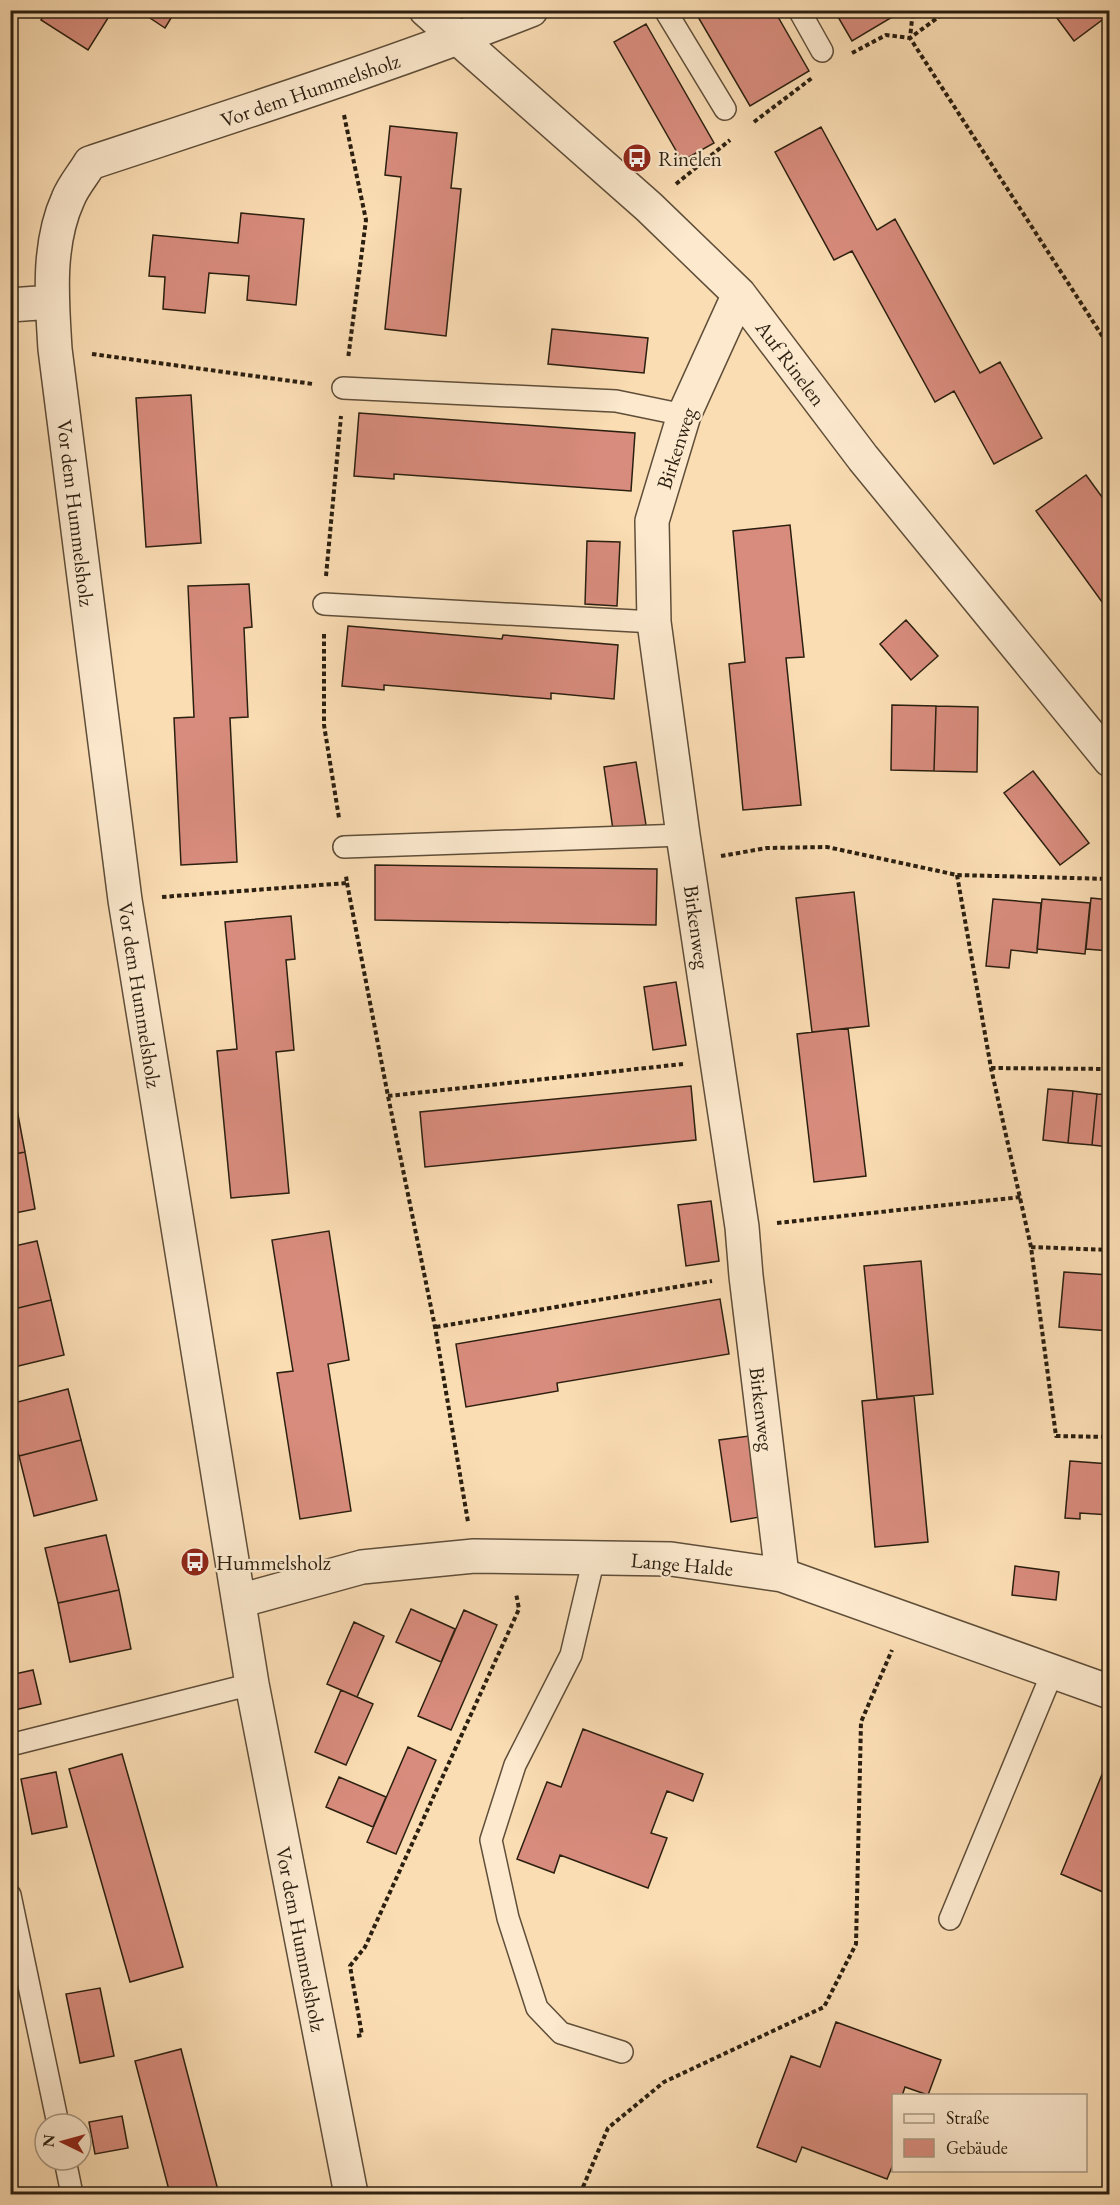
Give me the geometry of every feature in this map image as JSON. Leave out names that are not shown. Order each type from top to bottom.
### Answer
[{"type":"street","name":"Auf Rinelen","points":[[426,10],[648,207],[739,294],[863,459],[1110,760]]},
{"type":"street","name":"Vor dem Hummelsholz","points":[[351,2194],[252,1684],[125,900],[55,350],[52,302],[55,238],[68,198],[90,163],[337,82],[531,10]]},
{"type":"street","name":"Birkenweg","points":[[739,294],[684,415],[652,521],[654,622],[685,848],[742,1227],[782,1575]]},
{"type":"street","points":[[10,305],[52,302]]},
{"type":"street","name":"Lange Halde","points":[[239,1601],[362,1567],[474,1556],[671,1559],[782,1575],[1110,1692]]},
{"type":"lane","points":[[666,10],[725,109]]},
{"type":"lane","points":[[799,10],[822,51]]},
{"type":"lane","points":[[343,388],[616,401],[684,415]]},
{"type":"lane","points":[[324,604],[654,622]]},
{"type":"lane","points":[[344,847],[685,848]]},
{"type":"lane","points":[[594,1558],[572,1655],[515,1765],[490,1840],[508,1918],[537,2008],[561,2033],[622,2052]]},
{"type":"lane","points":[[950,1919],[1053,1671]]},
{"type":"lane","points":[[10,1745],[252,1684]]},
{"type":"lane","points":[[10,1895],[55,2112]]},
{"type":"lane","points":[[67,2172],[72,2194]]},
{"type":"path","points":[[913,10],[910,38],[1110,348]]},
{"type":"path","points":[[848,56],[886,35],[910,38],[948,10]]},
{"type":"path","points":[[648,207],[733,137],[819,73]]},
{"type":"path","points":[[337,82],[366,220],[352,333]]},
{"type":"path","points":[[725,109],[733,137]]},
{"type":"path","points":[[55,350],[343,388],[324,604],[324,726],[344,847],[347,884],[435,1327],[474,1556]]},
{"type":"path","points":[[685,848],[827,848],[957,875],[1110,879]]},
{"type":"path","points":[[957,875],[991,1068],[1031,1247],[1056,1436],[1110,1437]]},
{"type":"path","points":[[125,900],[347,884]]},
{"type":"path","points":[[388,1096],[717,1060]]},
{"type":"path","points":[[991,1068],[1110,1069]]},
{"type":"path","points":[[742,1227],[1021,1197]]},
{"type":"path","points":[[1031,1247],[1110,1250]]},
{"type":"path","points":[[435,1327],[746,1276]]},
{"type":"path","points":[[322,2047],[362,2035],[350,1966],[365,1947],[519,1609],[510,1556]]},
{"type":"path","points":[[580,2194],[608,2128],[664,2082],[824,2007],[856,1944],[861,1722],[905,1617]]},
{"type":"building","points":[[47,10],[113,10],[88,50],[41,20]]},
{"type":"building","points":[[138,10],[176,10],[165,28]]},
{"type":"building","points":[[694,10],[774,10],[809,71],[750,106]]},
{"type":"building","points":[[834,10],[904,10],[852,41]]},
{"type":"building","points":[[1051,10],[1110,10],[1110,14],[1074,41]]},
{"type":"building","points":[[646,24],[714,143],[682,161],[614,42]]},
{"type":"building","points":[[390,126],[457,133],[451,188],[461,189],[446,336],[385,329],[401,177],[385,175]]},
{"type":"building","points":[[821,127],[877,230],[895,219],[980,373],[1000,362],[1042,438],[994,464],[954,391],[935,402],[852,251],[834,260],[775,152]]},
{"type":"building","points":[[241,213],[304,219],[296,305],[247,300],[249,276],[209,273],[205,313],[163,309],[165,277],[149,276],[153,235],[238,243]]},
{"type":"building","points":[[552,329],[648,338],[644,373],[548,364]]},
{"type":"building","points":[[191,395],[201,543],[146,547],[136,398]]},
{"type":"building","points":[[359,413],[635,433],[631,491],[394,474],[394,479],[354,476]]},
{"type":"building","points":[[1086,475],[1110,508],[1110,613],[1036,511]]},
{"type":"building","points":[[790,525],[804,657],[786,658],[801,805],[743,810],[729,664],[745,662],[733,531]]},
{"type":"building","points":[[587,541],[620,542],[617,606],[585,604]]},
{"type":"building","points":[[249,584],[252,627],[244,628],[248,717],[230,718],[237,862],[181,865],[174,718],[194,717],[188,586]]},
{"type":"building","points":[[906,620],[938,656],[911,680],[880,644]]},
{"type":"building","points":[[348,626],[502,639],[503,635],[618,645],[614,699],[551,693],[551,699],[384,685],[384,690],[342,686]]},
{"type":"building","points":[[892,705],[936,706],[934,771],[891,770]]},
{"type":"building","points":[[936,706],[978,707],[977,772],[934,771]]},
{"type":"building","points":[[636,762],[646,825],[613,830],[604,767]]},
{"type":"building","points":[[1033,771],[1089,843],[1060,865],[1004,793]]},
{"type":"building","points":[[375,865],[657,869],[656,925],[375,920]]},
{"type":"building","points":[[854,892],[869,1026],[812,1032],[796,898]]},
{"type":"building","points":[[1091,898],[1110,900],[1110,951],[1086,949]]},
{"type":"building","points":[[993,899],[1041,903],[1037,953],[1011,950],[1009,968],[986,966]]},
{"type":"building","points":[[1042,899],[1090,903],[1085,954],[1037,949]]},
{"type":"building","points":[[291,916],[295,959],[286,960],[294,1050],[276,1052],[289,1193],[231,1198],[217,1051],[237,1049],[225,922]]},
{"type":"building","points":[[676,982],[686,1045],[653,1050],[644,987]]},
{"type":"building","points":[[848,1028],[866,1176],[814,1182],[797,1034]]},
{"type":"building","points":[[691,1086],[696,1140],[425,1167],[420,1112]]},
{"type":"building","points":[[1048,1089],[1073,1091],[1068,1143],[1043,1140]]},
{"type":"building","points":[[1073,1091],[1097,1094],[1092,1145],[1068,1143]]},
{"type":"building","points":[[14,1094],[25,1152],[10,1155],[10,1095]]},
{"type":"building","points":[[1097,1094],[1110,1095],[1110,1147],[1092,1145]]},
{"type":"building","points":[[25,1152],[35,1209],[10,1214],[10,1155]]},
{"type":"building","points":[[711,1201],[719,1261],[686,1266],[678,1205]]},
{"type":"building","points":[[329,1231],[349,1360],[328,1364],[351,1511],[300,1519],[277,1373],[293,1371],[272,1240]]},
{"type":"building","points":[[37,1241],[51,1300],[10,1310],[10,1247]]},
{"type":"building","points":[[921,1261],[933,1394],[877,1399],[864,1266]]},
{"type":"building","points":[[1064,1272],[1110,1275],[1110,1331],[1059,1327]]},
{"type":"building","points":[[720,1299],[729,1354],[557,1383],[558,1391],[466,1407],[456,1344]]},
{"type":"building","points":[[51,1300],[64,1355],[10,1368],[10,1310]]},
{"type":"building","points":[[68,1389],[81,1440],[19,1456],[10,1423],[10,1404]]},
{"type":"building","points":[[914,1396],[928,1542],[875,1547],[862,1401]]},
{"type":"building","points":[[749,1436],[760,1517],[731,1522],[719,1440]]},
{"type":"building","points":[[81,1440],[97,1500],[34,1516],[19,1456]]},
{"type":"building","points":[[1070,1461],[1110,1464],[1110,1515],[1080,1513],[1080,1519],[1065,1518]]},
{"type":"building","points":[[106,1535],[119,1590],[58,1603],[45,1548]]},
{"type":"building","points":[[1015,1566],[1059,1572],[1056,1600],[1012,1595]]},
{"type":"building","points":[[119,1590],[131,1649],[70,1662],[58,1603]]},
{"type":"building","points":[[411,1609],[455,1629],[441,1662],[396,1642]]},
{"type":"building","points":[[464,1610],[497,1625],[451,1730],[418,1716]]},
{"type":"building","points":[[354,1622],[384,1636],[357,1697],[327,1684]]},
{"type":"building","points":[[33,1670],[41,1704],[10,1711],[10,1675]]},
{"type":"building","points":[[341,1690],[373,1704],[346,1765],[315,1752]]},
{"type":"building","points":[[583,1729],[703,1774],[693,1801],[667,1791],[651,1833],[667,1838],[648,1888],[560,1855],[554,1873],[517,1859],[547,1782],[561,1787]]},
{"type":"building","points":[[408,1747],[436,1760],[396,1854],[367,1842]]},
{"type":"building","points":[[122,1754],[183,1967],[130,1982],[69,1769]]},
{"type":"building","points":[[1108,1760],[1110,1761],[1110,1895],[1061,1874]]},
{"type":"building","points":[[56,1772],[67,1827],[32,1834],[21,1779]]},
{"type":"building","points":[[339,1777],[386,1797],[373,1827],[326,1807]]},
{"type":"building","points":[[100,1988],[114,2056],[80,2063],[66,1994]]},
{"type":"building","points":[[836,2022],[941,2060],[928,2094],[905,2087],[903,2094],[892,2094],[892,2167],[887,2179],[802,2147],[796,2162],[757,2147],[791,2056],[820,2067]]},
{"type":"building","points":[[181,2049],[219,2194],[170,2194],[135,2061]]},
{"type":"building","points":[[122,2116],[128,2148],[95,2154],[93,2121]]},
{"type":"place","name":"Rinelen","points":[[637,158]]},
{"type":"place","name":"Hummelsholz","points":[[195,1562]]}]
